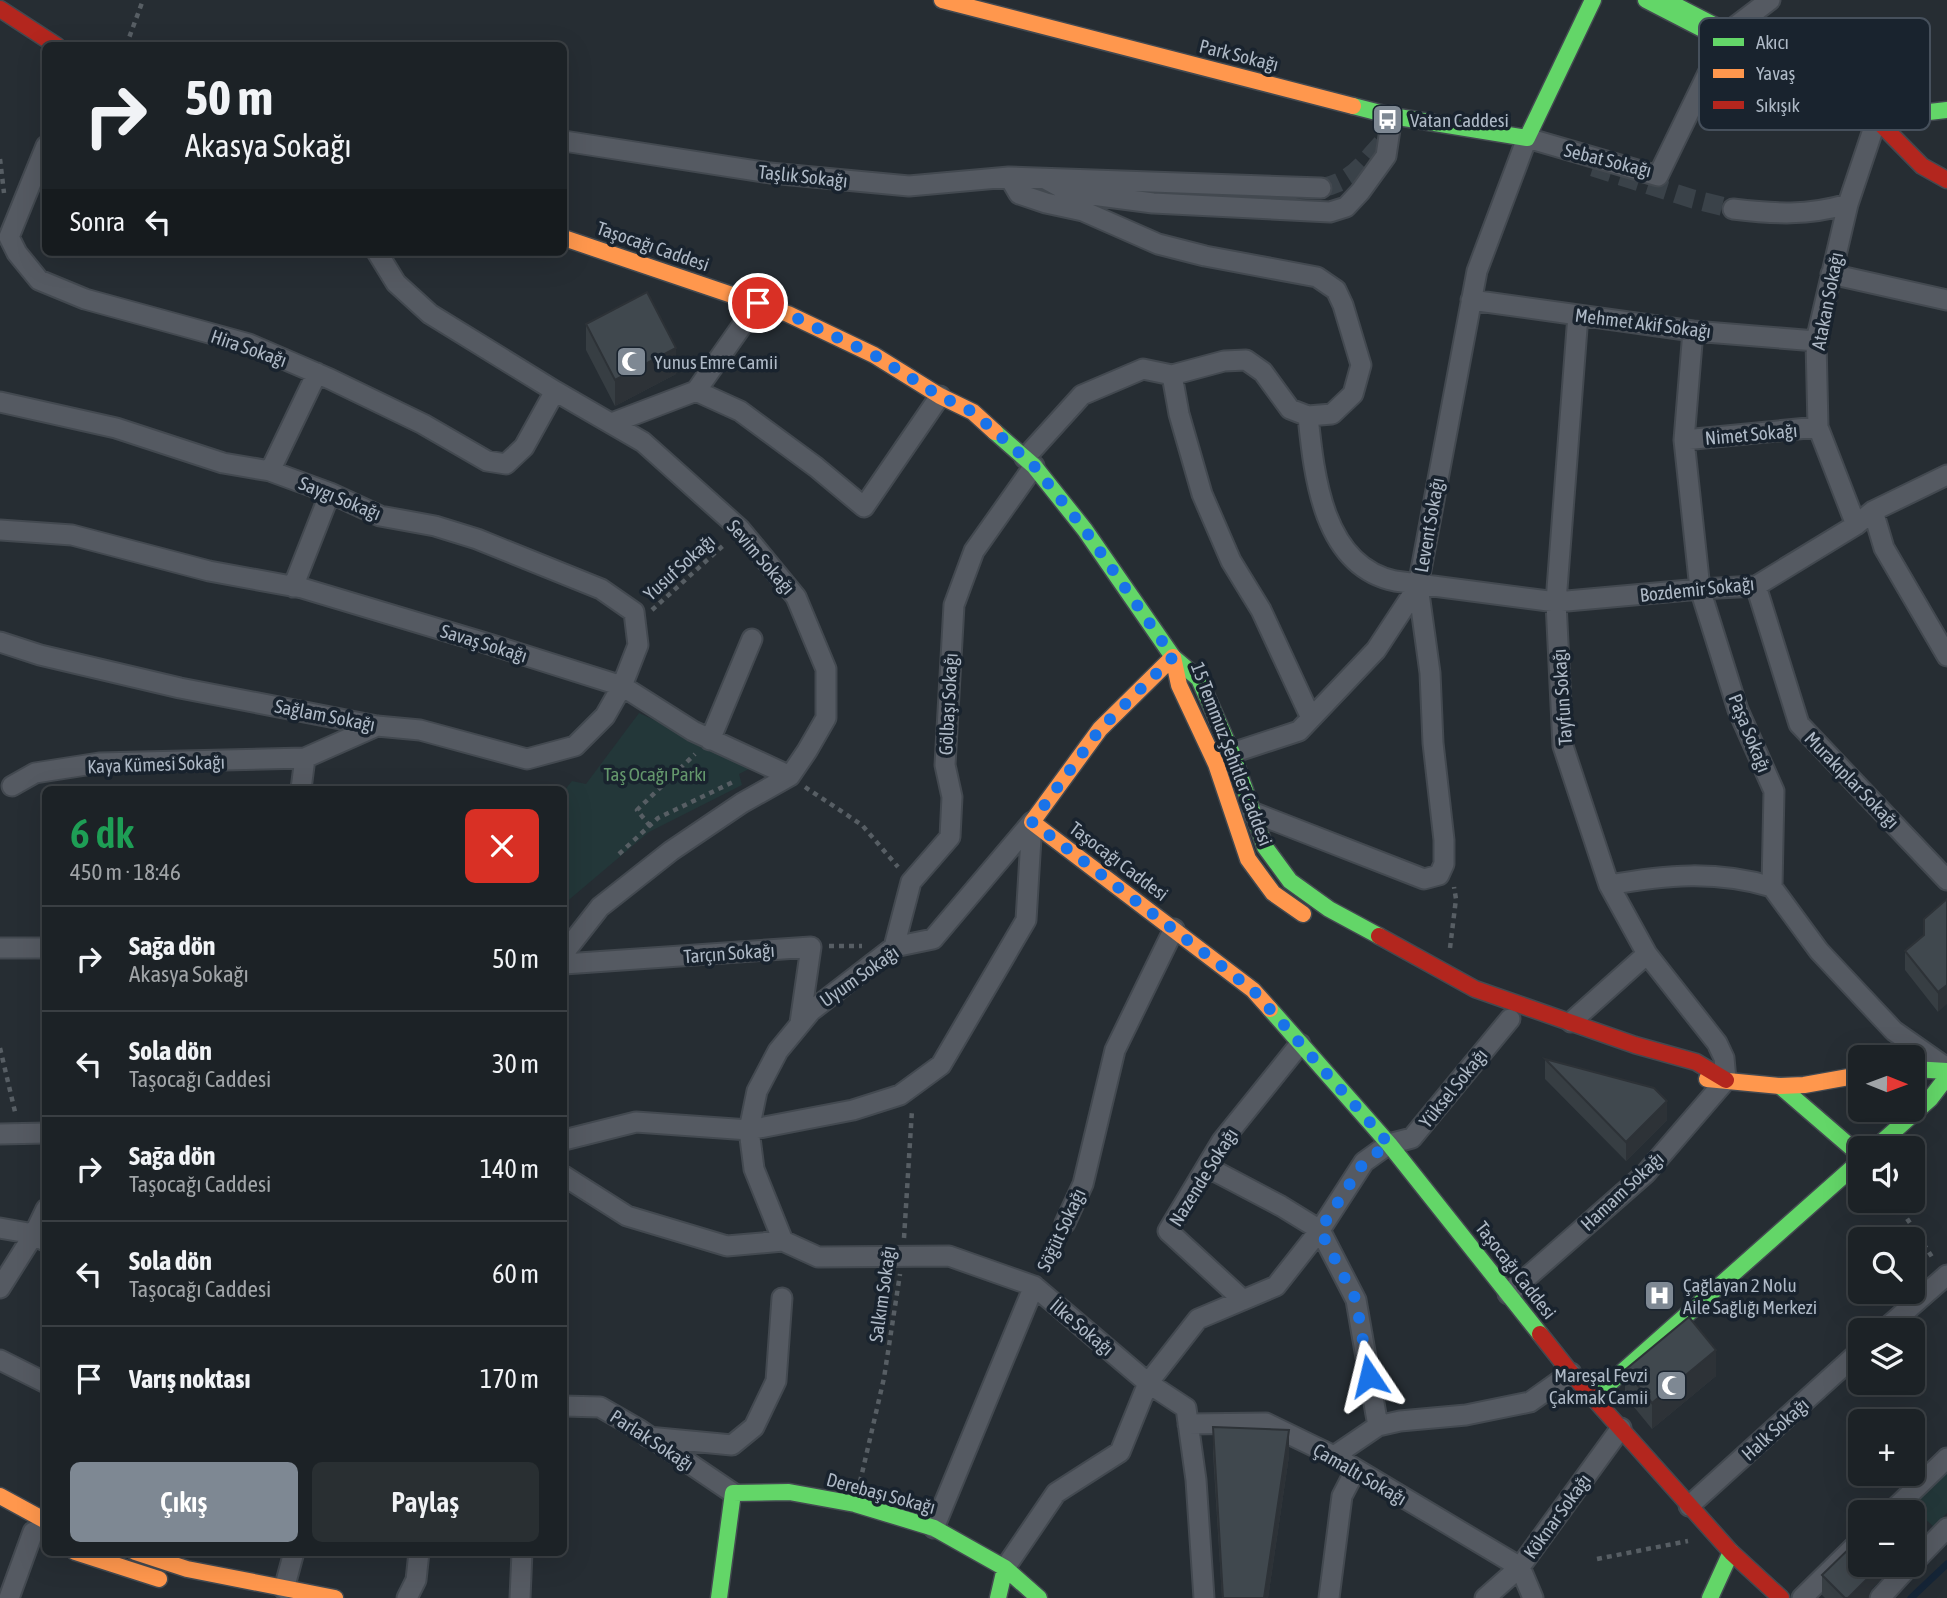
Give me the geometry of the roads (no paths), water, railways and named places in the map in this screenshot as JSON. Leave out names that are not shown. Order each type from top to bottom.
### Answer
[{"type":"street","name":"Park Sokağı","points":[[942,0],[1392,116],[1527,138]]},
{"type":"street","name":"Levent Sokağı","points":[[1252,812],[1424,879],[1439,875],[1444,864],[1444,840],[1433,743],[1430,673],[1418,586],[1477,271],[1527,138],[1593,0]]},
{"type":"street","points":[[1646,0],[1699,24]]},
{"type":"street","points":[[1665,0],[1699,20]]},
{"type":"street","points":[[1748,18],[1770,0]]},
{"type":"street","points":[[0,9],[51,42]]},
{"type":"street","name":"Sebat Sokağı","points":[[1527,138],[1658,176],[1699,92]]},
{"type":"street","name":"Taşlık Sokağı","points":[[1043,178],[1069,192],[1141,201],[1330,212],[1346,207],[1386,156],[1392,116]]},
{"type":"street","name":"Atakan Sokağı","points":[[1856,525],[1818,427],[1816,341],[1866,130]]},
{"type":"street","points":[[1887,130],[1922,166],[1947,180]]},
{"type":"street","name":"Taşlık Sokağı","points":[[567,141],[769,173],[909,186],[1009,177],[1321,188]]},
{"type":"street","name":"Hira Sokağı","points":[[42,156],[9,237],[17,253],[39,280],[85,299],[249,344],[423,424],[487,461],[506,464],[524,447],[555,391]]},
{"type":"street","points":[[1009,177],[1019,194],[1083,211],[1158,244],[1205,256],[1317,277],[1336,290],[1361,365],[1353,394],[1332,414],[1308,416],[1290,409],[1263,372],[1246,360],[1224,361],[1172,375],[1179,414],[1202,494],[1231,561],[1261,611],[1311,719]]},
{"type":"street","points":[[1733,209],[1781,214],[1821,212],[1848,204]]},
{"type":"street","name":"Taşocağı Caddesi","points":[[567,239],[788,314],[874,355],[940,396],[973,412],[1030,462],[1085,530],[1173,657]]},
{"type":"street","name":"Sevim Sokağı","points":[[379,256],[396,283],[430,314],[643,442],[740,529],[796,597],[827,669],[826,718],[790,776],[742,803],[671,851],[600,907],[567,949]]},
{"type":"street","points":[[1831,274],[1947,300]]},
{"type":"street","name":"Mehmet Akif Sokağı","points":[[1471,300],[1693,331],[1816,341]]},
{"type":"street","points":[[612,423],[696,391],[758,303]]},
{"type":"street","name":"Tayfun Sokağı","points":[[1578,315],[1556,601],[1563,746],[1609,885],[1647,954],[1717,1043],[1724,1058],[1726,1080]]},
{"type":"street","name":"Paşa Sokağı","points":[[1693,331],[1684,440],[1700,589],[1738,710],[1773,790],[1772,887]]},
{"type":"street","name":"Gölbaşı Sokağı","points":[[894,947],[911,882],[950,836],[952,797],[945,765],[954,605],[974,551],[1030,462],[1082,395],[1143,369],[1172,375]]},
{"type":"street","points":[[270,471],[317,373]]},
{"type":"street","points":[[696,391],[740,411],[816,467],[864,507],[940,396]]},
{"type":"street","name":"Saygı Sokağı","points":[[0,402],[116,428],[223,463],[270,471],[330,493],[380,516],[435,526],[477,539],[601,589],[634,612],[638,645],[622,686]]},
{"type":"street","name":"Bozdemir Sokağı","points":[[1308,416],[1320,497],[1337,538],[1355,561],[1377,578],[1418,586],[1556,601],[1756,586],[1856,525],[1873,511],[1947,475]]},
{"type":"street","name":"Nimet Sokağı","points":[[1684,440],[1818,427]]},
{"type":"street","points":[[293,587],[330,493]]},
{"type":"street","points":[[1873,511],[1884,548],[1947,656]]},
{"type":"street","name":"Savaş Sokağı","points":[[0,530],[72,535],[209,571],[293,587],[489,644],[622,686],[710,740],[790,776]]},
{"type":"street","points":[[1232,754],[1299,731],[1376,650],[1418,586]]},
{"type":"street","name":"Murakıplar Sokağı","points":[[1756,586],[1799,724],[1947,880]]},
{"type":"street","points":[[710,740],[752,639]]},
{"type":"street","name":"Sağlam Sokağı","points":[[0,642],[40,655],[180,688],[377,726],[420,730],[527,759],[575,746],[606,716],[622,686]]},
{"type":"street","points":[[567,1139],[636,1122],[749,1130],[853,1110],[900,1095],[941,1065],[1026,920],[1032,822],[1100,729],[1173,657]]},
{"type":"street","name":"15 Temmuz Şehitler Caddesi","points":[[1173,657],[1199,679],[1232,754],[1265,847],[1290,881],[1329,909],[1475,989],[1696,1062],[1726,1080]]},
{"type":"street","name":"15 Temmuz Şehitler Caddesi","points":[[1173,657],[1179,685],[1216,764],[1248,859],[1273,893],[1312,920]]},
{"type":"street","points":[[301,786],[305,758],[377,726]]},
{"type":"street","name":"Kaya Kümesi Sokağı","points":[[12,786],[34,773],[100,763],[305,758]]},
{"type":"street","name":"Taşocağı Caddesi","points":[[1032,822],[1253,990],[1389,1144],[1571,1373],[1716,1536],[1781,1598]]},
{"type":"street","name":"Uyum Sokağı","points":[[783,1241],[754,1168],[749,1130],[757,1091],[778,1051],[811,1010],[894,947],[933,939],[1032,822]]},
{"type":"street","points":[[1609,885],[1646,878],[1705,874],[1772,887],[1819,951],[1894,1031],[1947,1070]]},
{"type":"street","name":"Söğüt Sokağı","points":[[1065,1223],[1083,1184],[1115,1050],[1174,929]]},
{"type":"street","name":"Tarçın Sokağı","points":[[567,964],[811,947],[799,1025]]},
{"type":"street","points":[[0,948],[42,948]]},
{"type":"street","points":[[1570,1022],[1647,954]]},
{"type":"street","name":"Yüksel Sokağı","points":[[1005,1568],[1056,1493],[1120,1452],[1148,1383],[1198,1319],[1276,1286],[1320,1230],[1364,1162],[1389,1144],[1412,1138],[1510,1019]]},
{"type":"street","name":"Nazende Sokağı","points":[[1243,1300],[1168,1231],[1222,1142],[1300,1044]]},
{"type":"street","points":[[1925,1069],[1947,1070]]},
{"type":"street","name":"15 Temmuz Şehitler Caddesi","points":[[1689,1079],[1780,1086],[1804,1085],[1848,1077]]},
{"type":"street","points":[[1888,1136],[1930,1099],[1947,1077]]},
{"type":"street","name":"Hamam Sokağı","points":[[1508,1294],[1646,1173],[1726,1080]]},
{"type":"street","points":[[1780,1086],[1848,1146]]},
{"type":"street","points":[[0,1134],[42,1133]]},
{"type":"street","points":[[1207,1167],[1320,1230],[1356,1300],[1378,1426]]},
{"type":"street","points":[[1594,1397],[1848,1172]]},
{"type":"street","points":[[567,1178],[627,1216],[727,1246],[783,1241]]},
{"type":"street","points":[[0,1228],[40,1238],[0,1288]]},
{"type":"street","name":"İlke Sokağı","points":[[783,1241],[818,1257],[949,1256],[1034,1286],[1148,1383],[1186,1408],[1196,1480],[1204,1598]]},
{"type":"street","points":[[1898,1318],[1946,1278]]},
{"type":"street","name":"Söğüt Sokağı","points":[[934,1528],[1034,1286]]},
{"type":"street","points":[[648,1437],[732,1445],[754,1427],[776,1381],[782,1298]]},
{"type":"street","points":[[0,1360],[42,1381]]},
{"type":"street","name":"Halk Sokağı","points":[[1689,1506],[1848,1363]]},
{"type":"street","points":[[1334,1456],[1378,1426],[1400,1421],[1466,1415],[1530,1402],[1571,1373]]},
{"type":"street","name":"Parlak Sokağı","points":[[567,1406],[600,1407],[733,1493]]},
{"type":"street","name":"Çamaltı Sokağı","points":[[1188,1424],[1266,1423],[1334,1456],[1520,1567]]},
{"type":"street","name":"Köknar Sokağı","points":[[1485,1598],[1520,1567],[1621,1428]]},
{"type":"street","points":[[1903,1500],[1947,1458]]},
{"type":"street","points":[[1329,1598],[1342,1496],[1356,1469]]},
{"type":"street","name":"Derebaşı Sokağı","points":[[733,1493],[789,1492],[855,1504],[934,1528],[1005,1568],[1039,1598]]},
{"type":"street","points":[[719,1598],[733,1493]]},
{"type":"street","points":[[0,1496],[36,1529],[9,1598]]},
{"type":"street","points":[[1925,1551],[1947,1528]]},
{"type":"street","points":[[1710,1598],[1731,1552]]},
{"type":"street","points":[[1802,1598],[1848,1553]]},
{"type":"street","points":[[91,1556],[162,1574],[187,1569],[335,1598]]},
{"type":"street","points":[[140,1556],[162,1574]]},
{"type":"street","points":[[284,1589],[293,1556]]},
{"type":"street","points":[[407,1598],[416,1580],[419,1556]]},
{"type":"street","points":[[520,1598],[522,1556]]},
{"type":"street","points":[[1520,1567],[1533,1598]]},
{"type":"street","points":[[998,1598],[1005,1568]]},
{"type":"street","points":[[1881,1598],[1900,1577]]},
{"type":"waterway","points":[[1911,1598],[1947,1564]]},
{"type":"tunnel","points":[[1321,188],[1354,173],[1393,132]]},
{"type":"tunnel","points":[[1593,167],[1733,209]]},
{"type":"place","name":"Vatan Caddesi","points":[[1387,120]]},
{"type":"place","name":"Yunus Emre Camii","points":[[631,362]]},
{"type":"place","name":"Çağlayan 2 Nolu Aile Sağlığı Merkezi","points":[[1660,1296]]},
{"type":"place","name":"Mareşal Fevzi Çakmak Camii","points":[[1671,1386]]},
{"type":"park label","name":"Taş Ocağı Parkı","points":[[655,774]]}]
